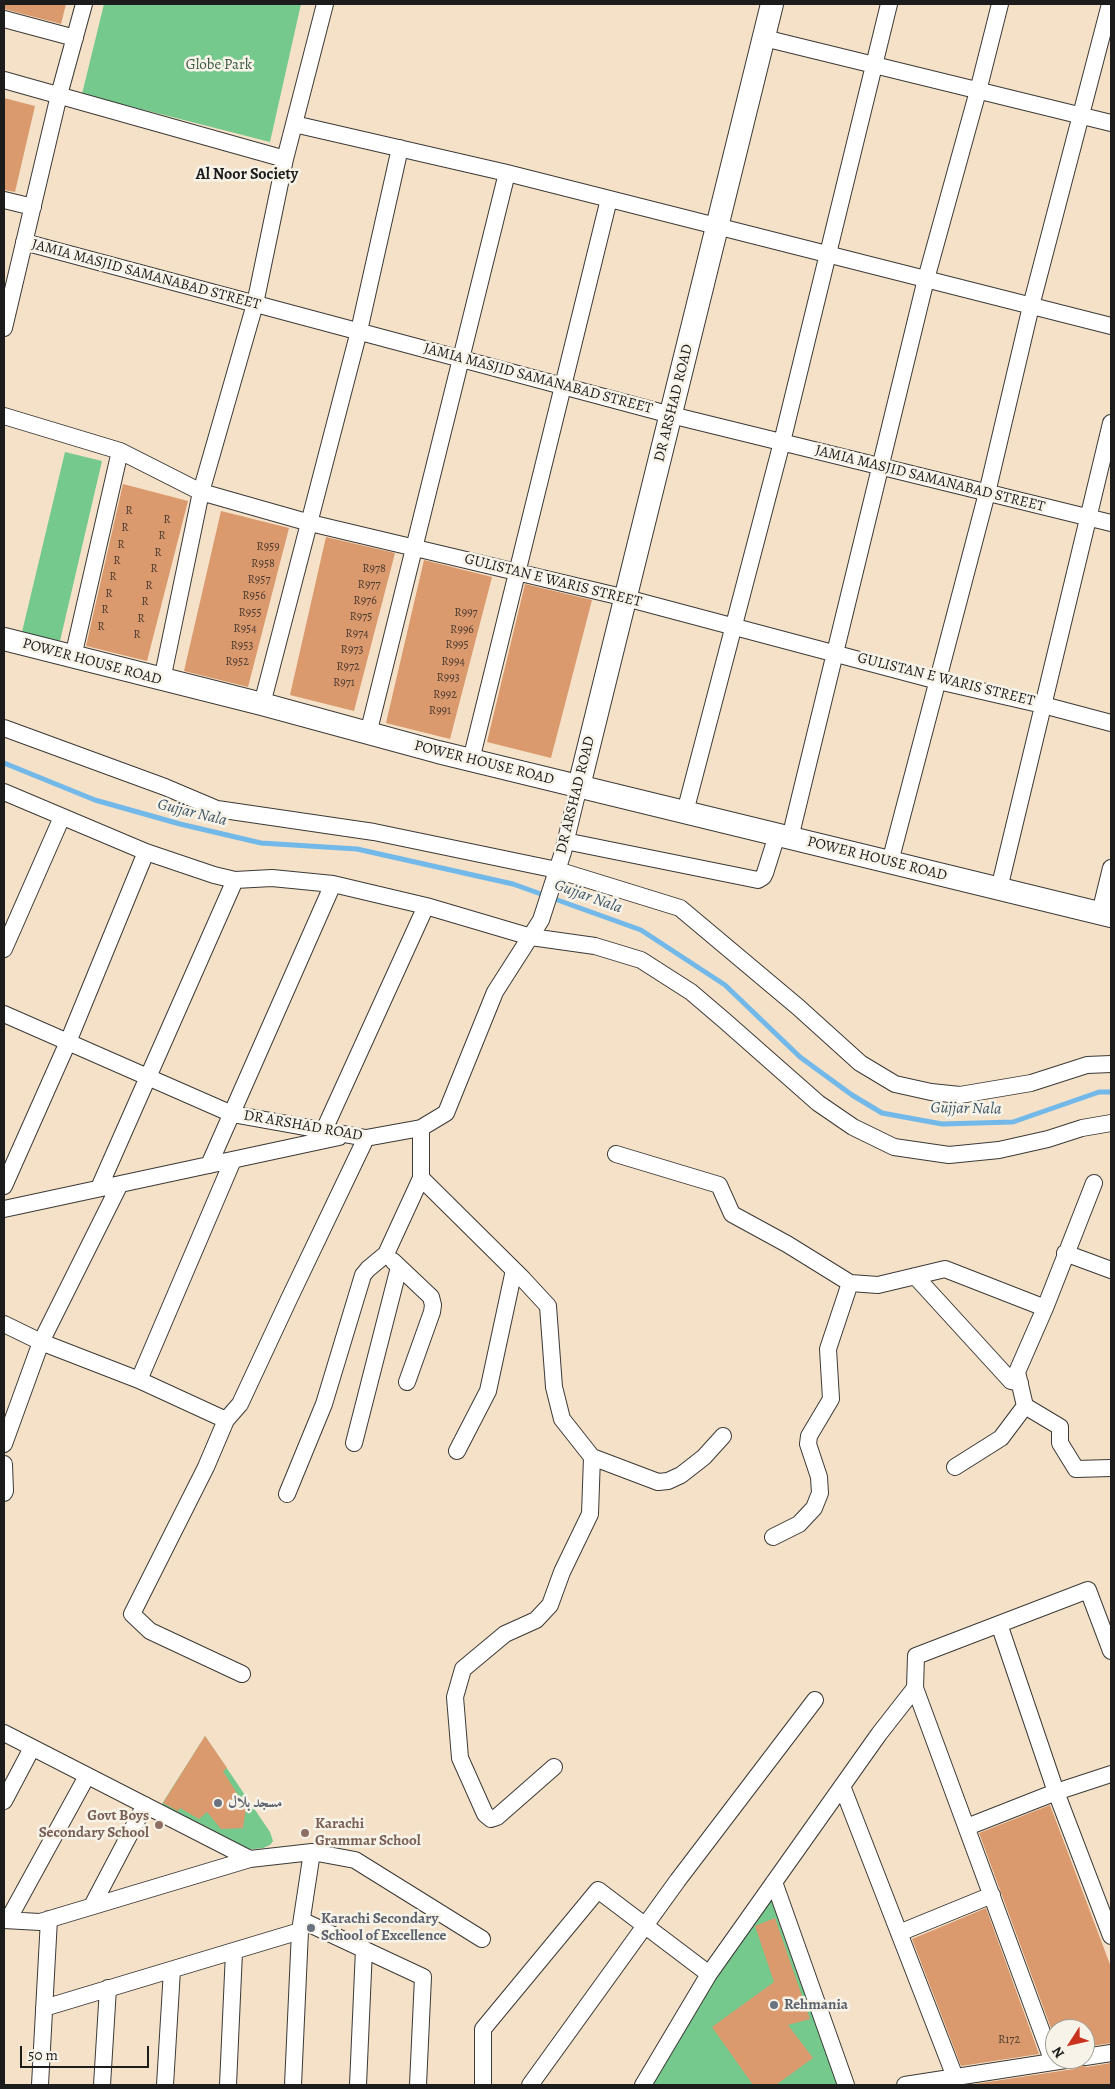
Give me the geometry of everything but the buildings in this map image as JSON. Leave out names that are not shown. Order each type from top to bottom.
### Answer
[{"type":"street","points":[[4,328],[6,310],[59,96],[84,4]]},
{"type":"street","points":[[162,680],[201,492],[255,304],[285,159],[325,4]]},
{"type":"street","name":"DR ARSHAD ROAD","points":[[4,1014],[232,1114],[366,1138],[421,1128],[446,1113],[495,992],[541,920],[555,878],[772,4]]},
{"type":"street","points":[[685,812],[782,442],[889,4]]},
{"type":"street","points":[[565,841],[758,880],[763,877],[784,836],[836,652],[926,279],[1000,4]]},
{"type":"street","points":[[890,862],[987,493],[1031,306],[1110,4]]},
{"type":"street","points":[[4,19],[75,38]]},
{"type":"street","points":[[764,38],[1111,123]]},
{"type":"street","points":[[4,80],[285,159]]},
{"type":"street","points":[[294,124],[506,173],[1111,326]]},
{"type":"street","points":[[262,704],[359,332],[400,148]]},
{"type":"street","points":[[368,734],[506,173]]},
{"type":"street","points":[[471,760],[609,199]]},
{"type":"street","points":[[4,200],[33,207]]},
{"type":"street","name":"JAMIA MASJID SAMANABAD STREET","points":[[24,242],[671,415],[1111,523]]},
{"type":"street","name":"GULISTAN E WARIS STREET","points":[[4,416],[120,450],[201,492],[310,523],[518,571],[836,652],[938,681],[1111,723]]},
{"type":"street","points":[[999,889],[1111,423]]},
{"type":"street","points":[[73,657],[120,450]]},
{"type":"street","name":"POWER HOUSE ROAD","points":[[4,639],[262,704],[368,734],[471,760],[1106,915]]},
{"type":"street","points":[[4,728],[164,787],[217,809],[374,832],[680,908],[798,1007],[860,1064],[895,1084],[930,1092],[960,1095],[1030,1083],[1087,1065],[1111,1064]]},
{"type":"street","points":[[4,792],[146,852],[214,875],[235,880],[272,878],[333,884],[426,906],[531,937],[595,946],[641,960],[691,992],[726,1020],[818,1103],[853,1127],[894,1147],[949,1154],[999,1150],[1048,1139],[1089,1126],[1111,1123]]},
{"type":"street","points":[[4,949],[62,817]]},
{"type":"street","points":[[4,1186],[68,1042],[146,852]]},
{"type":"street","points":[[1106,915],[1111,868]]},
{"type":"street","points":[[100,1188],[150,1078],[235,880]]},
{"type":"street","points":[[209,1165],[333,884]]},
{"type":"street","points":[[324,1130],[426,906]]},
{"type":"street","points":[[287,1494],[324,1404],[363,1276],[368,1269],[386,1254],[421,1178],[421,1128]]},
{"type":"street","points":[[5,1210],[348,1135]]},
{"type":"street","points":[[242,1674],[150,1631],[132,1614],[206,1467],[226,1420],[240,1404],[366,1138]]},
{"type":"street","points":[[616,1154],[719,1185],[732,1214],[787,1244],[850,1283],[878,1285],[945,1269],[1044,1308]]},
{"type":"street","points":[[139,1380],[233,1160]]},
{"type":"street","points":[[421,1178],[548,1306],[554,1387],[562,1419],[592,1457],[658,1482],[668,1481],[681,1475],[704,1457],[723,1436]]},
{"type":"street","points":[[1094,1183],[1017,1372],[1025,1406],[1060,1427],[1060,1443],[1076,1469],[1111,1468]]},
{"type":"street","points":[[4,1444],[41,1342],[120,1184]]},
{"type":"street","points":[[1065,1253],[1111,1270]]},
{"type":"street","points":[[386,1254],[431,1298],[433,1304],[432,1312],[407,1382]]},
{"type":"street","points":[[354,1443],[399,1267]]},
{"type":"street","points":[[457,1450],[488,1391],[514,1270]]},
{"type":"street","points":[[915,1276],[1011,1381],[1020,1383]]},
{"type":"street","points":[[773,1538],[798,1524],[814,1508],[820,1493],[819,1477],[808,1444],[809,1436],[832,1399],[828,1350],[850,1283]]},
{"type":"street","points":[[4,1324],[41,1342],[139,1380],[226,1420]]},
{"type":"street","points":[[955,1467],[1001,1438],[1025,1406]]},
{"type":"street","points":[[554,1767],[497,1817],[491,1819],[485,1814],[460,1758],[454,1697],[464,1668],[505,1634],[536,1620],[550,1605],[562,1572],[590,1514],[592,1457]]},
{"type":"street","points":[[4,1464],[4,1493]]},
{"type":"street","points":[[1045,2038],[915,1688],[916,1656],[1088,1590],[1111,1651]]},
{"type":"street","points":[[999,1624],[1056,1792],[1111,1936]]},
{"type":"street","points":[[642,2085],[709,1974],[879,1734],[915,1688]]},
{"type":"street","points":[[530,2085],[645,1926],[815,1700]]},
{"type":"street","points":[[4,1734],[250,1859]]},
{"type":"street","points":[[4,1801],[32,1748]]},
{"type":"street","points":[[967,1827],[1056,1792],[1111,1774]]},
{"type":"street","points":[[87,1776],[6,1920],[40,1922],[250,1859],[312,1852],[355,1860],[482,1938]]},
{"type":"street","points":[[842,1786],[955,2077]]},
{"type":"street","points":[[92,1906],[145,1805]]},
{"type":"street","points":[[293,2085],[301,1926],[312,1852]]},
{"type":"street","points":[[774,1882],[846,2085]]},
{"type":"street","points":[[483,2085],[483,2029],[598,1890],[709,1974]]},
{"type":"street","points":[[899,1933],[992,1895]]},
{"type":"street","points":[[40,2085],[49,1919]]},
{"type":"street","points":[[44,2008],[234,1952],[301,1926],[364,1950],[423,1977],[418,2085]]},
{"type":"street","points":[[358,2085],[364,1950]]},
{"type":"street","points":[[228,2085],[234,1952]]},
{"type":"street","points":[[166,2085],[172,1970]]},
{"type":"street","points":[[102,2085],[108,1988]]},
{"type":"street","points":[[1095,2055],[1111,2053]]},
{"type":"street","points":[[905,2085],[1045,2063]]},
{"type":"green space","name":"Globe Park","points":[[104,4],[301,4],[270,142],[82,94]]},
{"type":"green space","points":[[65,452],[102,461],[60,641],[22,632]]},
{"type":"green space","points":[[205,1736],[270,1832],[273,1841],[270,1845],[263,1848],[246,1850],[160,1807]]},
{"type":"green space","points":[[774,1882],[846,2085],[643,2085]]},
{"type":"waterway","name":"Gujjar Nala","points":[[4,763],[95,800],[180,824],[261,843],[357,849],[513,884],[641,930],[725,985],[800,1057],[852,1095],[882,1113],[942,1124],[1013,1122],[1099,1092],[1111,1092]]},
{"type":"place","name":"مسجد بلال","points":[[218,1803]]},
{"type":"place","name":"Govt Boys Secondary School","points":[[159,1825]]},
{"type":"place","name":"Karachi Grammar School","points":[[305,1833]]},
{"type":"place","name":"Karachi Secondary School of Excellence","points":[[311,1928]]},
{"type":"place","name":"Rehmania","points":[[774,2005]]},
{"type":"district","name":"Al Noor Society","points":[[247,175]]}]
